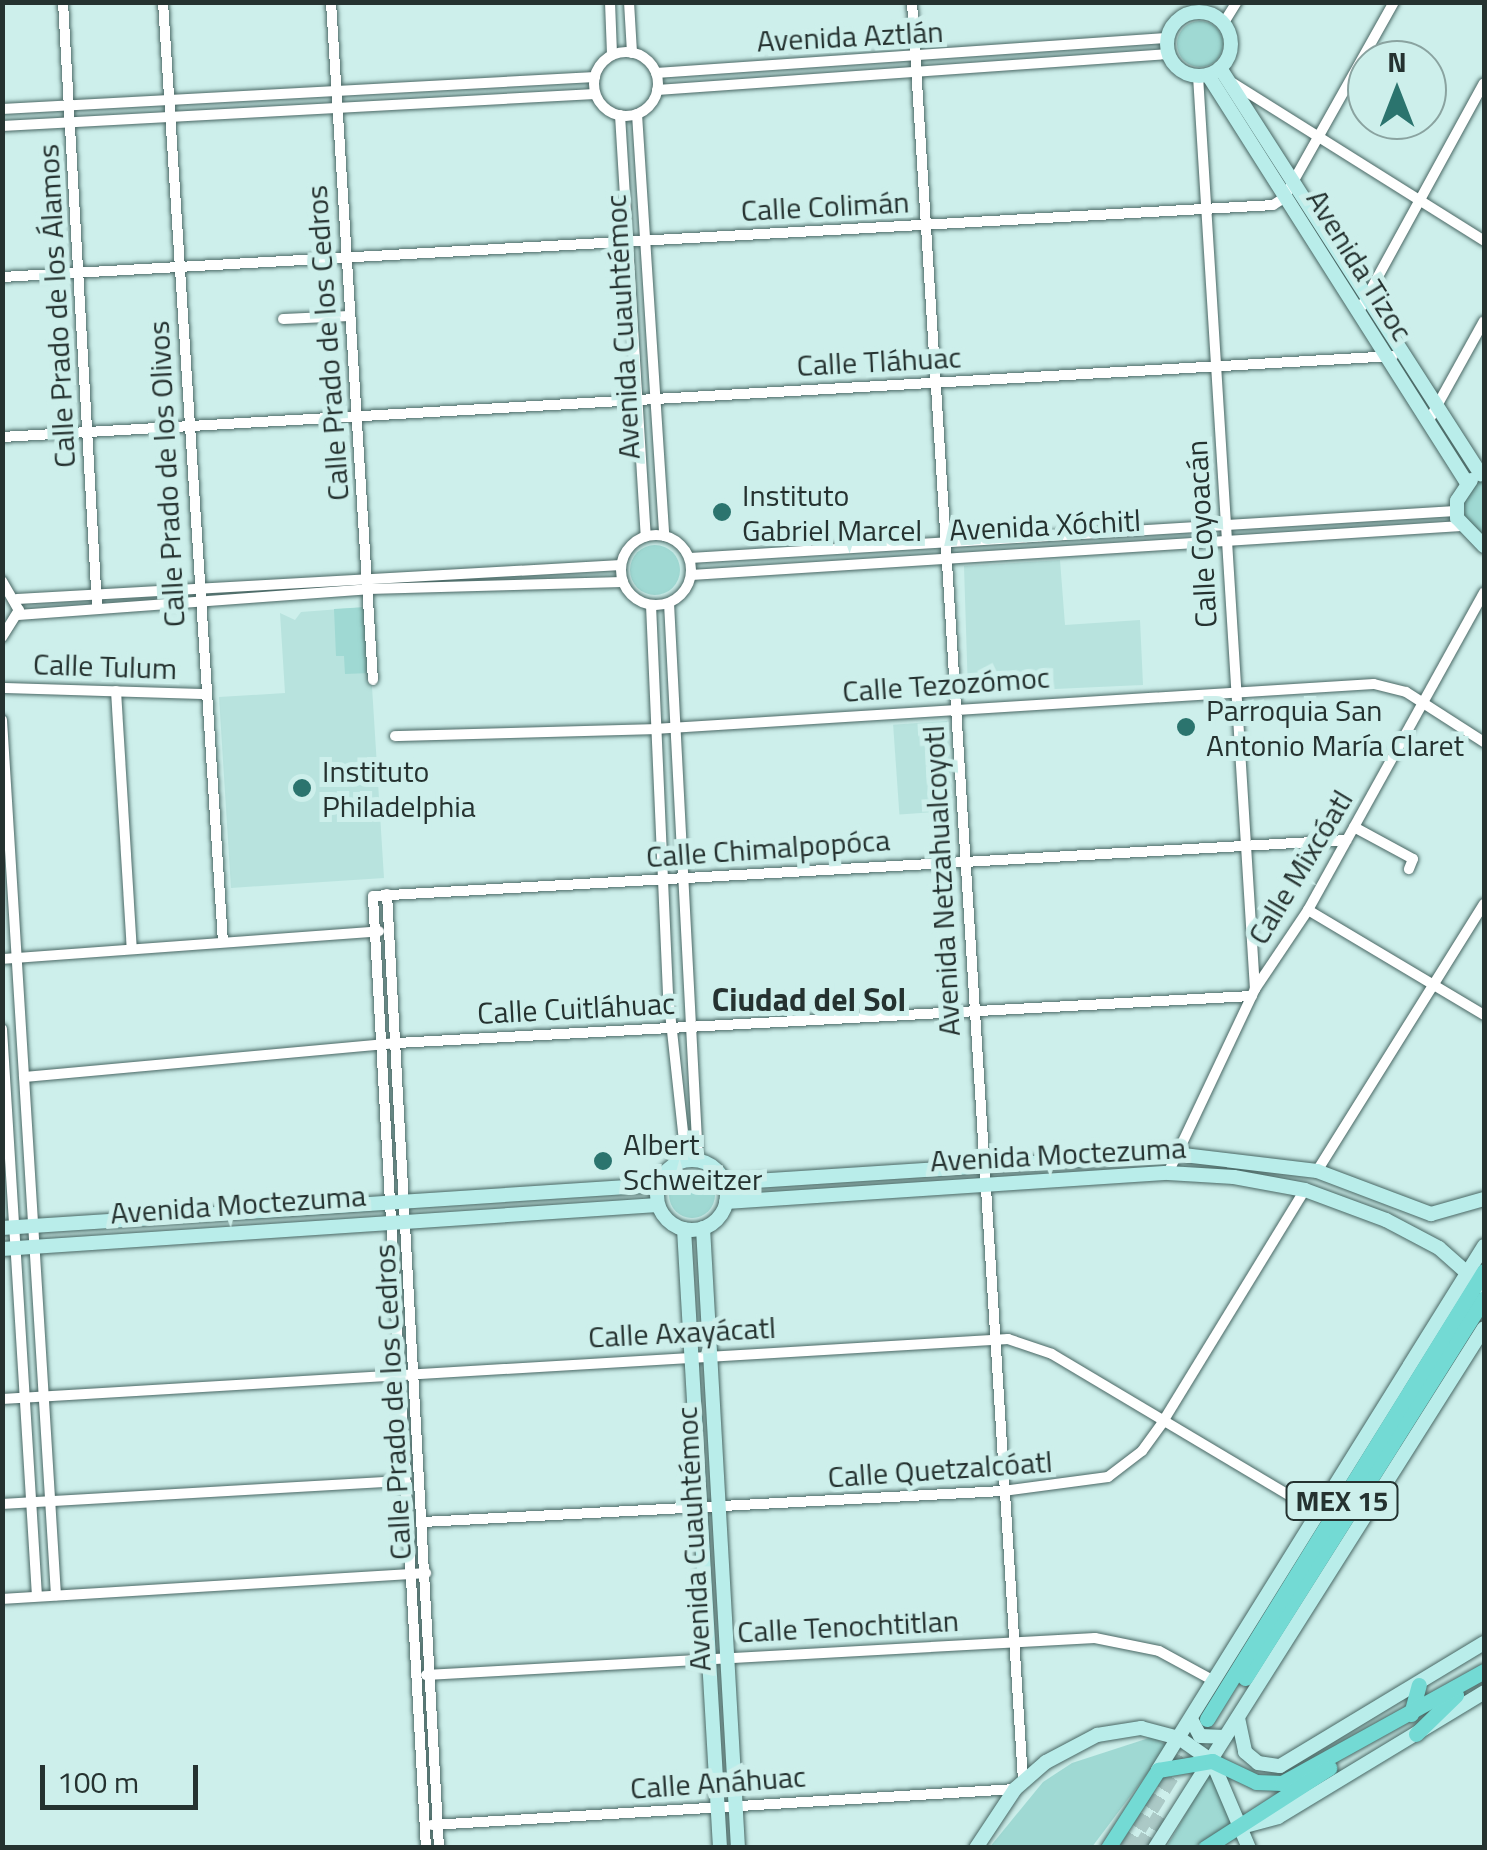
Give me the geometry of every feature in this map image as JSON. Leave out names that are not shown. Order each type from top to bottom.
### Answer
[{"type":"main road","name":"MEX 15","points":[[1210,1725],[1479,1284]]},
{"type":"main road","points":[[1108,1848],[1158,1770],[1212,1760],[1265,1784],[1294,1778],[1480,1673]]},
{"type":"main road","points":[[1416,1734],[1480,1673]]},
{"type":"main road","points":[[1411,1714],[1419,1685]]},
{"type":"main road","points":[[1205,1848],[1244,1826],[1342,1754]]},
{"type":"street","name":"Calle Prado de los Álamos","points":[[63,2],[97,607]]},
{"type":"street","name":"Calle Prado de los Olivos","points":[[163,2],[186,428],[222,942]]},
{"type":"street","name":"Calle Prado de los Cedros","points":[[331,2],[373,680]]},
{"type":"street","points":[[610,2],[612,55],[594,77],[596,94],[620,116],[637,114],[657,90],[656,73],[632,53],[612,55]]},
{"type":"street","points":[[629,2],[632,53]]},
{"type":"street","name":"Avenida Netzahualcoyotl","points":[[912,2],[1021,1757],[1019,1786]]},
{"type":"street","points":[[1169,2],[1185,12],[1224,24]]},
{"type":"street","points":[[1224,24],[1237,2]]},
{"type":"street","points":[[1284,198],[1394,2]]},
{"type":"street","points":[[1185,12],[1168,46],[1183,72],[1213,75],[1484,241]]},
{"type":"street","points":[[1213,75],[1231,43],[1224,24]]},
{"type":"street","name":"Avenida Aztlán","points":[[656,73],[1168,46]]},
{"type":"street","name":"Avenida Aztlán","points":[[657,90],[916,74],[1168,46]]},
{"type":"street","name":"Avenida Tizoc","points":[[1213,75],[1293,181],[1483,473]]},
{"type":"street","name":"Avenida Tizoc","points":[[1213,75],[1284,198],[1467,483]]},
{"type":"street","name":"Calle Coyoacán","points":[[1213,75],[1207,209],[1254,993]]},
{"type":"street","points":[[2,109],[594,77]]},
{"type":"street","points":[[1358,313],[1484,84]]},
{"type":"street","points":[[2,126],[596,94]]},
{"type":"street","name":"Avenida Cuauhtémoc","points":[[637,114],[664,536]]},
{"type":"street","name":"Avenida Cuauhtémoc","points":[[620,116],[646,536]]},
{"type":"street","name":"Calle Colimán","points":[[2,277],[1272,205],[1284,198]]},
{"type":"street","points":[[282,320],[350,316]]},
{"type":"street","points":[[1428,422],[1484,321]]},
{"type":"street","points":[[1388,360],[1401,349]]},
{"type":"street","name":"Calle Tláhuac","points":[[2,437],[1388,360]]},
{"type":"street","points":[[1483,473],[1467,483],[1456,511],[1461,526],[1484,546]]},
{"type":"street","name":"Avenida Xóchitl","points":[[690,558],[945,539],[1456,511]]},
{"type":"street","name":"Avenida Xóchitl","points":[[692,575],[1461,526]]},
{"type":"street","points":[[622,582],[621,565],[627,550],[646,536],[664,536],[690,558],[692,575],[669,603],[692,1161]]},
{"type":"street","points":[[17,599],[367,574],[621,565]]},
{"type":"street","points":[[2,581],[17,599],[18,615],[2,637]]},
{"type":"street","points":[[18,615],[368,589],[622,582],[650,605],[669,603]]},
{"type":"street","name":"Calle Mixcóatl","points":[[1168,1173],[1254,993],[1308,910],[1484,592]]},
{"type":"street","points":[[650,605],[671,1027],[692,1161],[724,1183],[726,1202],[703,1228],[684,1228],[658,1205],[658,1186],[668,1169],[692,1161]]},
{"type":"street","name":"Calle Tezozómoc","points":[[395,736],[654,729],[1374,684],[1424,702],[1484,742]]},
{"type":"street","name":"Calle Tulum","points":[[2,688],[205,694]]},
{"type":"street","points":[[116,691],[132,950]]},
{"type":"street","points":[[2,720],[7,867],[17,958],[56,1595]]},
{"type":"street","points":[[1354,827],[1413,859],[1409,870]]},
{"type":"street","name":"Calle Chimalpopóca","points":[[373,896],[1346,840]]},
{"type":"street","name":"Calle Prado de los Cedros","points":[[388,894],[439,1848]]},
{"type":"street","name":"Calle Prado de los Cedros","points":[[373,896],[426,1848]]},
{"type":"street","points":[[1317,1172],[1484,904]]},
{"type":"street","points":[[1308,910],[1484,1016]]},
{"type":"street","points":[[2,959],[390,930]]},
{"type":"street","name":"Calle Cuitláhuac","points":[[24,1078],[382,1044],[1254,993]]},
{"type":"street","points":[[2,1029],[10,1249],[26,1397],[37,1596]]},
{"type":"street","name":"Avenida Moctezuma","points":[[724,1183],[1175,1154],[1317,1172],[1431,1214],[1464,1210],[1484,1198]]},
{"type":"street","name":"Avenida Moctezuma","points":[[726,1202],[1168,1173],[1305,1190],[1423,1238],[1479,1284]]},
{"type":"street","name":"Avenida Moctezuma","points":[[9,1228],[388,1200],[658,1186]]},
{"type":"street","name":"Calle Quetzalcóatl","points":[[424,1522],[1003,1492],[1108,1477],[1142,1452],[1162,1423],[1305,1190]]},
{"type":"street","name":"Avenida Moctezuma","points":[[10,1249],[389,1220],[658,1205]]},
{"type":"street","name":"Avenida Cuauhtémoc","points":[[684,1228],[688,1356],[720,1848]]},
{"type":"street","name":"Avenida Cuauhtémoc","points":[[703,1228],[738,1848]]},
{"type":"street","points":[[1250,1848],[1244,1826],[1212,1760],[1214,1681],[1319,1512],[1479,1284],[1484,1246]]},
{"type":"street","points":[[1484,1328],[1239,1715],[1239,1743],[1258,1763],[1280,1766],[1325,1743],[1484,1644]]},
{"type":"street","name":"Calle Axayácatl","points":[[2,1398],[995,1339],[1052,1354],[1162,1423],[1319,1512]]},
{"type":"street","points":[[2,1504],[405,1482]]},
{"type":"street","points":[[2,1598],[426,1572]]},
{"type":"street","name":"Calle Tenochtitlan","points":[[415,1675],[1014,1642],[1118,1640],[1159,1651],[1214,1681]]},
{"type":"street","points":[[1244,1826],[1278,1817],[1484,1692]]},
{"type":"street","points":[[1158,1770],[1179,1738],[1239,1715]]},
{"type":"street","points":[[976,1848],[1019,1786],[1046,1762],[1121,1729],[1179,1738],[1212,1760]]},
{"type":"street","points":[[1294,1778],[1325,1743]]},
{"type":"street","points":[[1021,1757],[1046,1762]]},
{"type":"street","points":[[1155,1848],[1212,1760]]},
{"type":"street","name":"Calle Anáhuac","points":[[425,1825],[1019,1786]]},
{"type":"shaded area","points":[[1200,21],[1216,28],[1223,44],[1216,60],[1200,67],[1184,60],[1177,44],[1184,28]]},
{"type":"shaded area","points":[[1484,478],[1484,537],[1465,517],[1464,505],[1467,492]]},
{"type":"shaded area","points":[[655,545],[672,553],[680,570],[672,587],[655,595],[638,587],[630,570],[638,553]]},
{"type":"shaded area","points":[[1060,560],[1065,625],[1140,620],[1143,685],[968,693],[964,566]]},
{"type":"shaded area","name":"Instituto Philadelphia","points":[[367,607],[384,878],[231,888],[219,697],[285,693],[280,613],[295,620],[301,612]]},
{"type":"shaded area","points":[[367,607],[370,673],[345,674],[344,656],[336,656],[334,609]]},
{"type":"shaded area","points":[[947,721],[953,811],[899,815],[893,725]]},
{"type":"shaded area","points":[[692,1172],[709,1178],[715,1195],[709,1212],[692,1218],[675,1212],[669,1195],[675,1178]]},
{"type":"shaded area","points":[[1152,1737],[1168,1746],[1092,1847],[989,1848],[1043,1782],[1072,1763]]},
{"type":"shaded area","points":[[1210,1772],[1235,1824],[1193,1847],[1166,1848]]},
{"type":"tunnel","points":[[1127,1848],[1205,1722]]},
{"type":"tunnel","points":[[1140,1848],[1161,1813]]},
{"type":"place","name":"Instituto Gabriel Marcel","points":[[722,512]]},
{"type":"place","name":"Parroquia San Antonio María Claret","points":[[1186,727]]},
{"type":"place","name":"Instituto Philadelphia","points":[[302,788]]},
{"type":"place","name":"Albert Schweitzer","points":[[603,1161]]},
{"type":"district","name":"Ciudad del Sol","points":[[809,999]]}]
